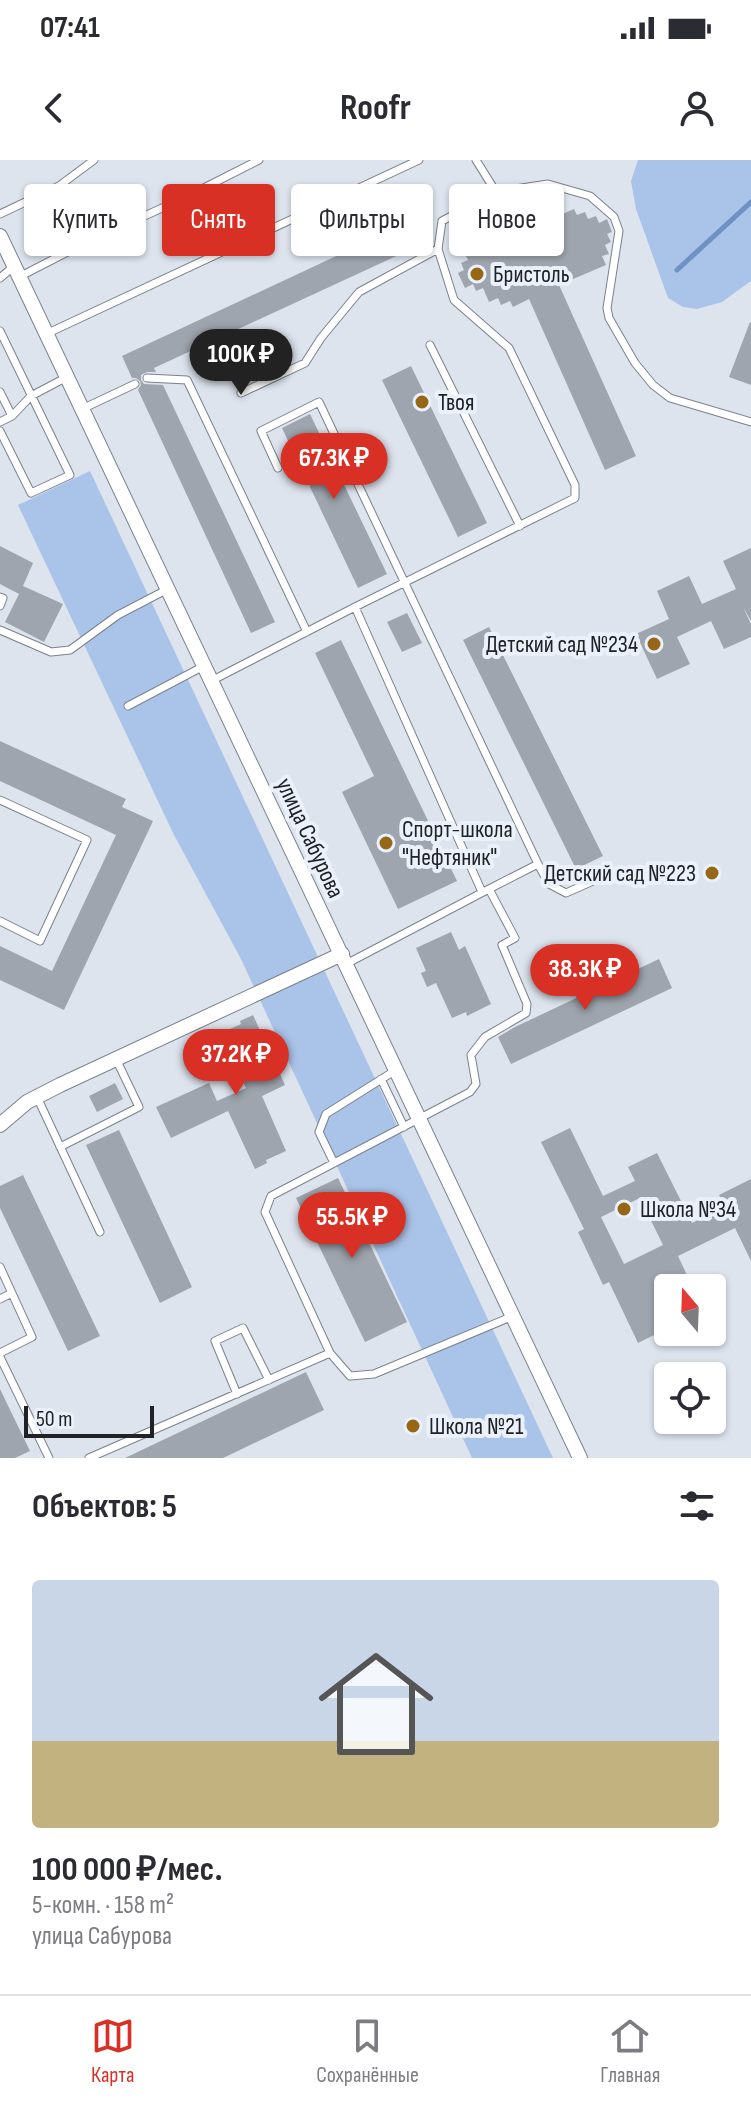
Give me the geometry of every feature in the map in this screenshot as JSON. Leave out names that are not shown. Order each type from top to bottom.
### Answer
[{"type":"street","name":"улица Сабурова","points":[[0,236],[580,1458]]},
{"type":"street","points":[[0,1125],[37,1097],[344,959]]},
{"type":"lane","points":[[0,214],[59,186],[94,160]]},
{"type":"lane","points":[[0,278],[83,244],[259,160]]},
{"type":"lane","points":[[46,334],[419,160]]},
{"type":"lane","points":[[476,160],[491,184]]},
{"type":"lane","points":[[564,189],[590,196],[614,217],[619,231],[607,308],[609,318],[635,363],[653,385],[670,398],[751,422]]},
{"type":"lane","points":[[211,681],[575,498],[575,485],[509,348],[454,300],[438,249],[442,221],[449,217]]},
{"type":"lane","points":[[241,393],[305,363],[359,292],[438,249]]},
{"type":"lane","points":[[0,331],[70,475],[31,493],[0,431]]},
{"type":"lane","points":[[430,345],[520,526]]},
{"type":"lane","points":[[0,422],[12,416],[31,396],[67,377]]},
{"type":"lane","points":[[147,378],[187,380],[307,632]]},
{"type":"lane","points":[[82,409],[135,384]]},
{"type":"lane","points":[[0,392],[12,416]]},
{"type":"lane","points":[[278,468],[261,431],[319,402],[549,884],[566,893],[611,873]]},
{"type":"lane","points":[[0,630],[51,652],[70,650],[118,615],[168,589]]},
{"type":"lane","points":[[0,597],[3,598],[0,606]]},
{"type":"lane","points":[[355,607],[486,890],[515,938],[502,945],[527,1004],[526,1013],[485,1037],[471,1055],[476,1084],[470,1092],[271,1196],[265,1212],[330,1353],[350,1376],[374,1374],[513,1316]]},
{"type":"lane","points":[[128,706],[204,666]]},
{"type":"lane","points":[[0,800],[87,840],[40,941],[0,921]]},
{"type":"lane","points":[[344,959],[538,864]]},
{"type":"lane","points":[[60,1147],[139,1107],[116,1059]]},
{"type":"lane","points":[[334,1163],[319,1132],[326,1114],[396,1070]]},
{"type":"lane","points":[[381,1079],[404,1127]]},
{"type":"lane","points":[[37,1097],[100,1232]]},
{"type":"lane","points":[[0,1267],[32,1337],[0,1355],[49,1458]]},
{"type":"lane","points":[[0,1299],[12,1293]]},
{"type":"lane","points":[[237,1394],[215,1341],[243,1328],[269,1380]]},
{"type":"lane","points":[[89,1458],[330,1353]]},
{"type":"shaded area","points":[[638,160],[751,160],[751,281],[722,302],[697,309],[683,307],[668,298],[636,209],[631,181]]},
{"type":"shaded area","points":[[90,471],[553,1458],[472,1458],[241,959],[174,835],[18,505]]},
{"type":"building","points":[[574,209],[577,215],[585,212],[588,219],[596,216],[599,223],[607,219],[612,232],[607,234],[611,242],[605,245],[609,254],[602,256],[606,265],[559,285],[636,456],[605,470],[529,299],[513,307],[510,301],[501,305],[498,298],[489,302],[483,288],[476,291],[473,284],[465,288],[458,273],[464,270],[461,263],[468,260],[466,256],[564,256],[564,213]]},
{"type":"building","points":[[336,256],[396,256],[154,368],[156,372],[141,375],[144,384],[163,385],[275,622],[251,633],[138,390],[140,381],[132,378],[122,356]]},
{"type":"building","points":[[751,323],[751,385],[729,377]]},
{"type":"building","points":[[411,366],[487,523],[458,537],[382,380]]},
{"type":"building","points":[[310,414],[387,574],[358,588],[282,428]]},
{"type":"building","points":[[0,546],[33,563],[23,586],[63,604],[44,642],[5,622],[19,594],[0,584]]},
{"type":"building","points":[[751,548],[751,621],[743,607],[751,624],[751,637],[724,649],[711,621],[677,637],[690,664],[657,679],[636,634],[669,619],[657,591],[689,576],[702,604],[736,589],[723,561]]},
{"type":"building","points":[[407,613],[422,643],[402,652],[387,622]]},
{"type":"building","points":[[489,627],[603,856],[576,869],[463,640]]},
{"type":"building","points":[[341,640],[457,881],[398,909],[342,792],[374,776],[315,653]]},
{"type":"building","points":[[0,741],[126,799],[122,807],[153,821],[64,1010],[0,980],[0,946],[52,971],[116,835],[0,781]]},
{"type":"building","points":[[451,932],[459,950],[465,946],[491,1004],[467,1016],[466,1012],[452,1018],[436,983],[427,987],[421,973],[426,971],[416,948]]},
{"type":"building","points":[[659,959],[672,988],[511,1064],[498,1037]]},
{"type":"building","points":[[253,1015],[285,1085],[262,1096],[286,1151],[255,1169],[228,1111],[171,1138],[156,1107],[209,1083],[217,1101],[246,1088],[221,1033]]},
{"type":"building","points":[[115,1083],[123,1099],[97,1112],[89,1096]]},
{"type":"building","points":[[570,1128],[603,1196],[635,1181],[628,1167],[657,1153],[692,1223],[725,1207],[719,1195],[751,1179],[751,1261],[735,1228],[678,1256],[686,1274],[654,1274],[654,1335],[638,1343],[609,1282],[603,1285],[578,1232],[584,1229],[541,1142]],"holes":[[[640,1198],[663,1245],[624,1264],[601,1217]]]},
{"type":"building","points":[[119,1130],[192,1287],[160,1303],[86,1145]]},
{"type":"building","points":[[23,1175],[100,1336],[68,1351],[0,1208],[0,1186]]},
{"type":"building","points":[[338,1178],[407,1322],[365,1342],[296,1198]]},
{"type":"building","points":[[306,1372],[324,1410],[223,1458],[125,1458]]},
{"type":"building","points":[[0,1389],[30,1451],[15,1458],[0,1458]]},
{"type":"waterway","points":[[677,270],[751,202]]},
{"type":"place","name":"Бристоль","points":[[477,274]]},
{"type":"place","name":"Твоя","points":[[422,402]]},
{"type":"place","name":"Детский сад №234","points":[[654,644]]},
{"type":"place","name":"Спорт-школа \"Нефтяник\"","points":[[386,843]]},
{"type":"place","name":"Детский сад №223","points":[[712,873]]},
{"type":"place","name":"Школа №34","points":[[624,1209]]},
{"type":"place","name":"Школа №21","points":[[413,1426]]}]
